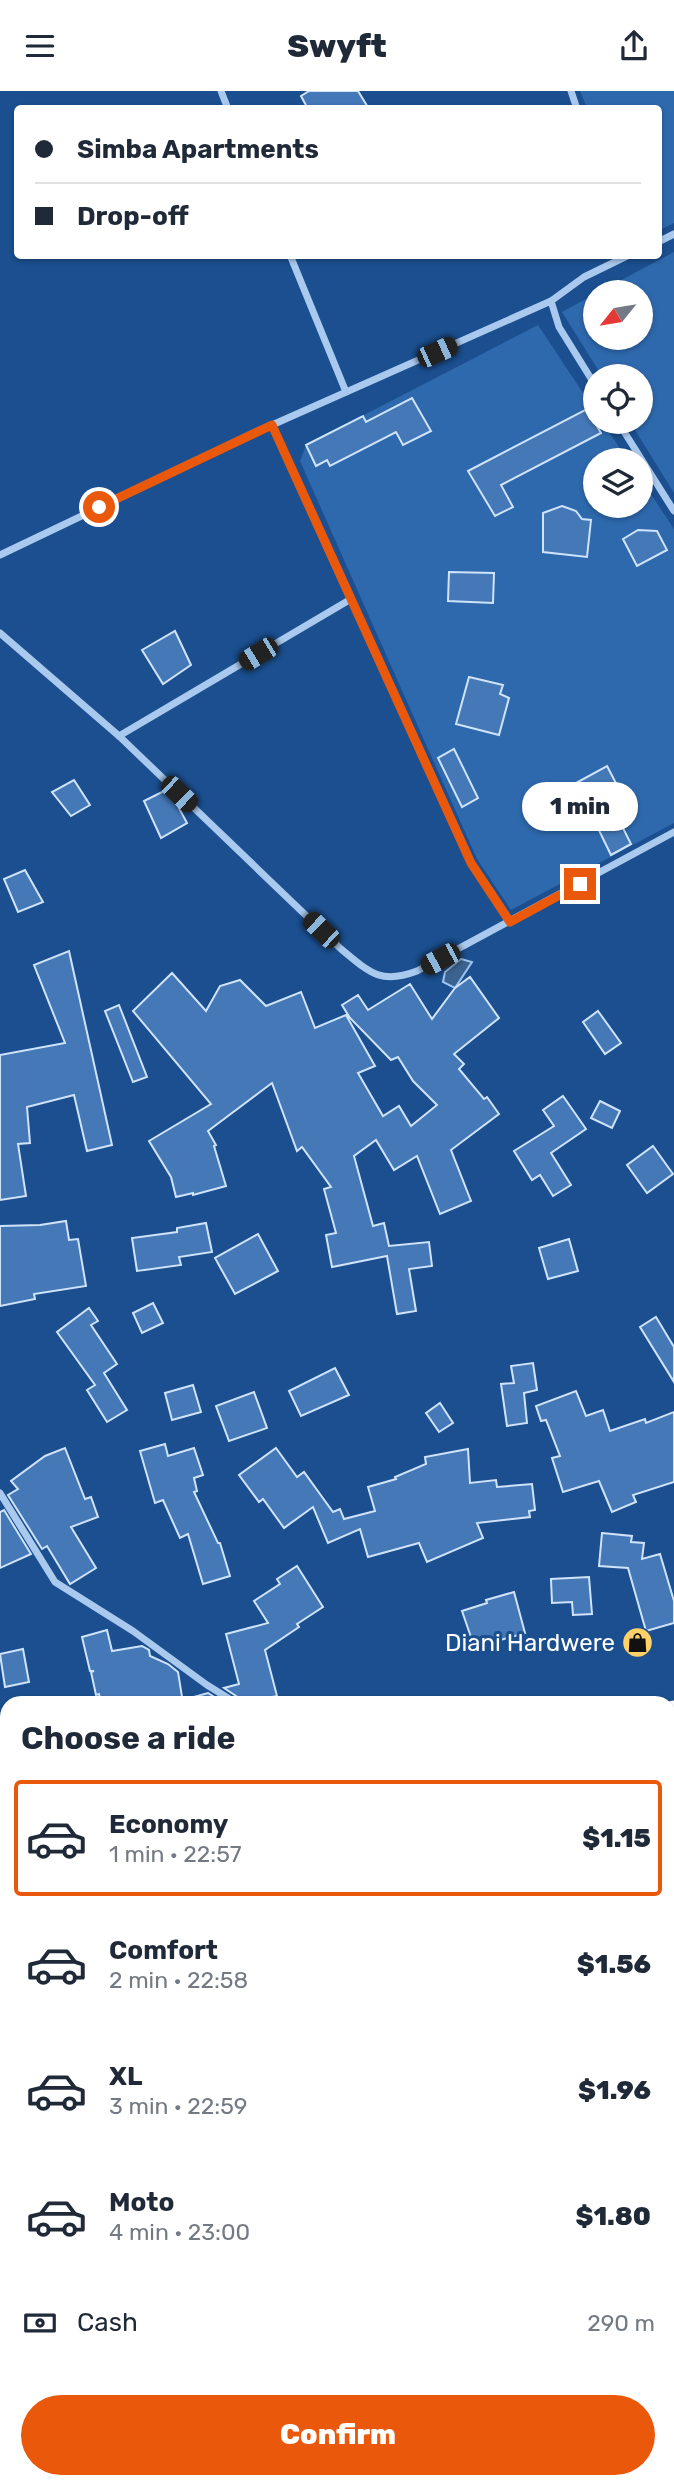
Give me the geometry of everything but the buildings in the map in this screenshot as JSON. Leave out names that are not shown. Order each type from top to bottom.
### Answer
[{"type":"street","points":[[292,259],[346,393]]},
{"type":"street","points":[[0,555],[272,425],[551,301],[584,277],[621,259]]},
{"type":"street","points":[[551,301],[559,327],[583,366]]},
{"type":"street","points":[[272,425],[471,863],[510,922]]},
{"type":"street","points":[[626,434],[674,511]]},
{"type":"street","points":[[119,736],[351,599]]},
{"type":"street","points":[[0,633],[119,736],[368,972],[389,978],[405,975],[510,922],[674,832]]},
{"type":"street","points":[[0,1493],[55,1581],[133,1630],[225,1696]]},
{"type":"shaded area","points":[[580,91],[674,91],[674,223],[662,229],[662,105],[586,105]]},
{"type":"shaded area","points":[[674,252],[674,493],[653,459],[653,448],[646,448],[637,434],[653,434],[653,364],[594,364],[586,350],[653,350],[653,280],[622,280]]},
{"type":"shaded area","points":[[583,301],[583,346],[562,312]]},
{"type":"shaded area","points":[[538,325],[583,393],[583,434],[610,434],[620,448],[583,448],[583,518],[653,518],[653,497],[674,529],[674,823],[511,910],[477,859],[300,461],[306,445]]},
{"type":"shaded area","points":[[461,959],[472,962],[455,988],[443,982],[445,972]]},
{"type":"place","name":"Diani Hardwere","points":[[638,1643]]},
{"type":"route","points":[[99,507],[272,425],[471,863],[510,922],[580,884]]}]
